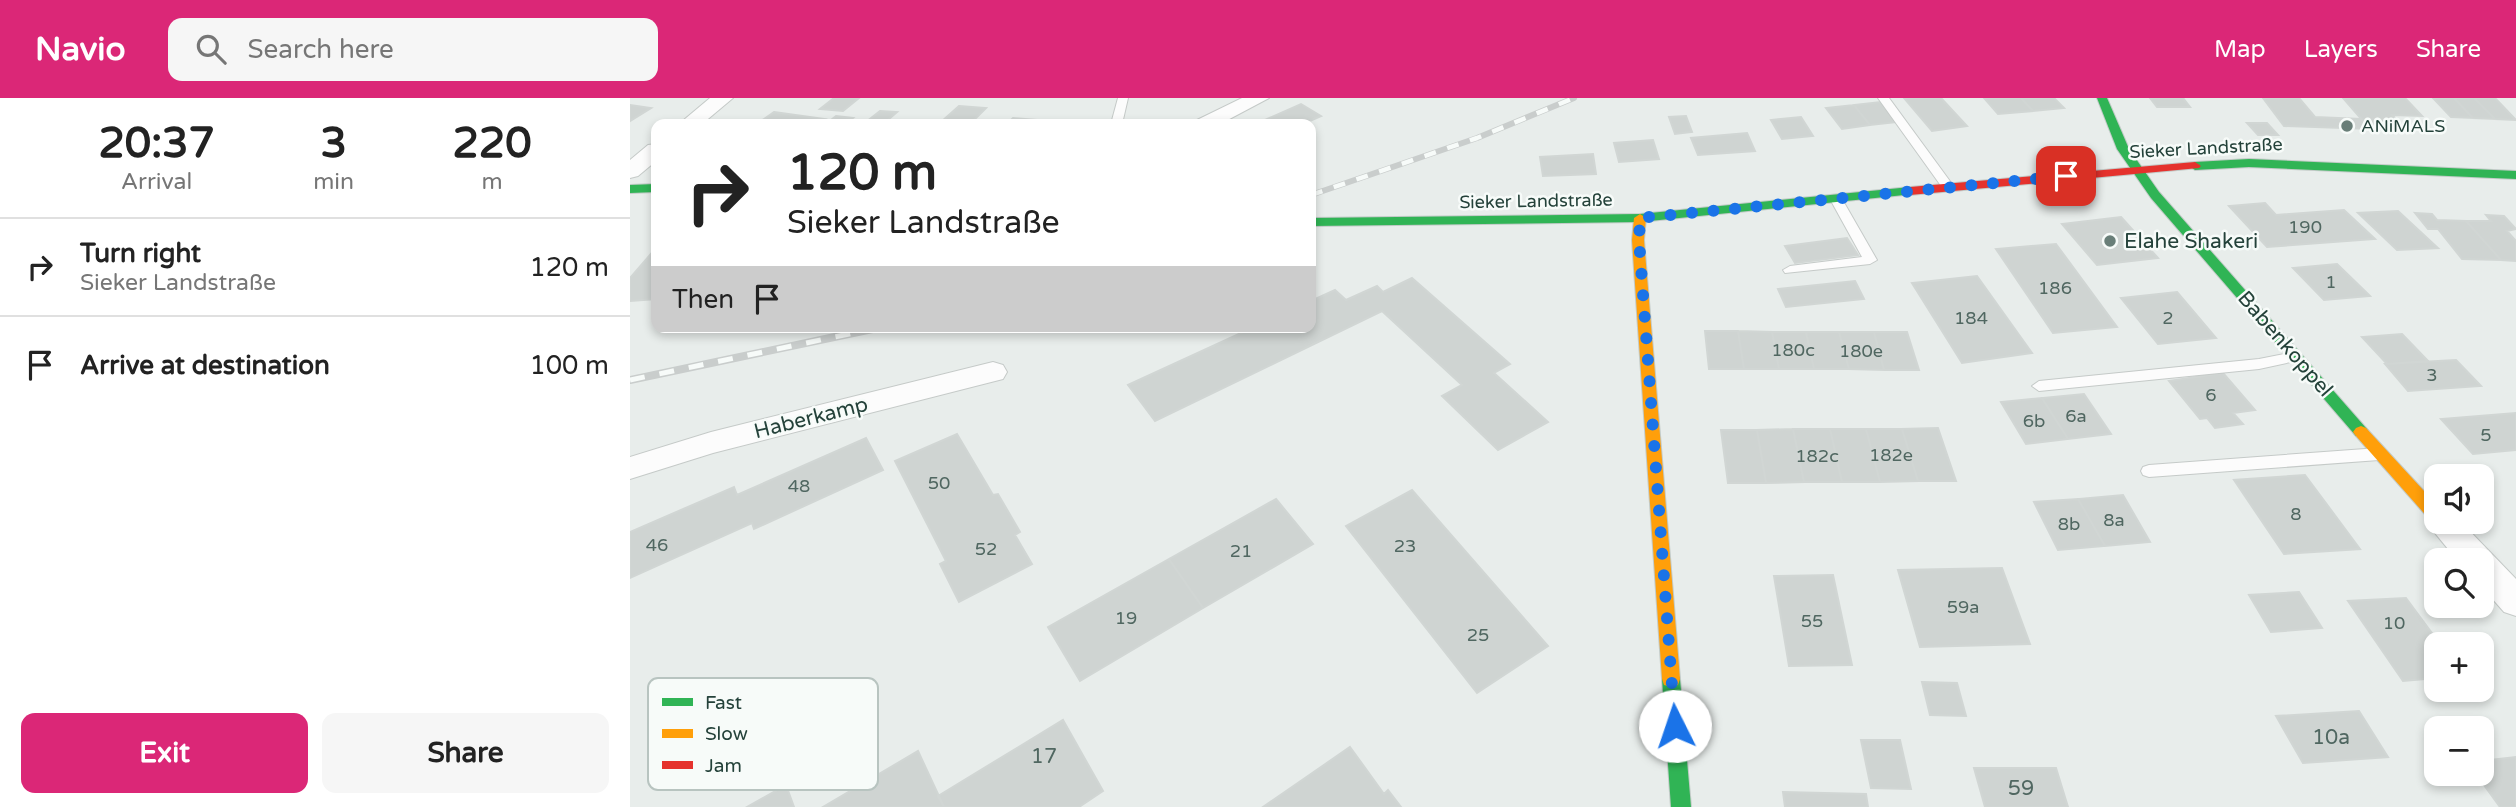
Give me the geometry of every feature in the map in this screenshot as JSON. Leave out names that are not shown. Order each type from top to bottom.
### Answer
[{"type":"street","points":[[696,119],[723,98]]},
{"type":"street","points":[[1215,119],[1259,98]]},
{"type":"street","name":"Babenkoppel","points":[[2102,98],[2116,136],[2138,169],[2295,357],[2424,503]]},
{"type":"street","points":[[630,171],[651,154]]},
{"type":"street","name":"Sieker Landstraße","points":[[1316,222],[1640,218],[2138,169],[2263,163],[2516,175]]},
{"type":"street","points":[[630,189],[651,188]]},
{"type":"street","points":[[1640,218],[1639,240],[1681,807]]},
{"type":"street","name":"Haberkamp","points":[[630,468],[711,443],[993,372]]},
{"type":"street","points":[[2453,534],[2466,548]]},
{"type":"street","points":[[2494,578],[2516,602]]},
{"type":"lane","points":[[1117,119],[1123,98]]},
{"type":"lane","points":[[1883,98],[1948,187]]},
{"type":"lane","points":[[1790,270],[1870,260],[1836,199]]},
{"type":"lane","points":[[2039,386],[2259,364],[2295,357]]},
{"type":"lane","points":[[2149,471],[2379,454]]},
{"type":"building","points":[[834,98],[859,98],[843,111],[820,109]]},
{"type":"building","points":[[1904,98],[1941,98],[1967,126],[1932,131]]},
{"type":"building","points":[[1984,98],[2021,98],[2033,111],[1998,114]]},
{"type":"building","points":[[2021,98],[2054,98],[2064,108],[2033,111]]},
{"type":"building","points":[[2150,98],[2183,98],[2190,107],[2157,107]]},
{"type":"building","points":[[2263,98],[2299,98],[2315,117],[2361,119],[2370,129],[2284,126]]},
{"type":"building","points":[[2343,98],[2405,98],[2422,116],[2392,115],[2406,130],[2370,129]]},
{"type":"building","points":[[2433,98],[2454,98],[2473,118],[2451,117]]},
{"type":"building","points":[[2454,98],[2474,98],[2495,119],[2473,118]]},
{"type":"building","points":[[2474,98],[2495,98],[2516,120],[2495,119]]},
{"type":"building","points":[[1881,102],[1897,122],[1870,125],[1854,105]]},
{"type":"building","points":[[1301,104],[1321,116],[1314,119],[1267,119]]},
{"type":"building","points":[[630,105],[651,108],[630,121]]},
{"type":"building","points":[[1854,105],[1870,125],[1842,129],[1826,108]]},
{"type":"building","points":[[959,106],[986,108],[975,119],[944,119]]},
{"type":"building","points":[[880,111],[897,112],[889,119],[870,119]]},
{"type":"building","points":[[774,112],[825,119],[764,119]]},
{"type":"building","points":[[836,116],[853,118],[852,119],[832,119]]},
{"type":"building","points":[[1686,116],[1692,132],[1675,134],[1669,117]]},
{"type":"building","points":[[1801,117],[1813,136],[1782,139],[1771,120]]},
{"type":"building","points":[[2247,123],[2267,123],[2278,135],[2258,135]]},
{"type":"building","points":[[1747,133],[1755,151],[1698,155],[1691,138]]},
{"type":"building","points":[[1653,140],[1659,159],[1619,162],[1614,143]]},
{"type":"building","points":[[1593,154],[1596,174],[1543,176],[1540,157]]},
{"type":"building","points":[[2265,203],[2276,215],[2344,210],[2375,239],[2267,247],[2229,206]]},
{"type":"building","points":[[2398,211],[2438,248],[2397,250],[2358,213]]},
{"type":"building","points":[[2415,213],[2432,214],[2437,220],[2466,221],[2501,260],[2462,259],[2438,229],[2428,229]]},
{"type":"building","points":[[2486,215],[2504,216],[2516,229],[2507,231],[2516,241],[2516,261],[2501,260],[2466,221],[2491,221]]},
{"type":"building","name":"Elahe Shakeri","points":[[2121,217],[2158,258],[2097,265],[2062,224]]},
{"type":"building","points":[[1847,238],[1858,255],[1795,263],[1785,246]]},
{"type":"building","points":[[2056,244],[2117,327],[2053,333],[1996,249]]},
{"type":"building","points":[[651,254],[651,299],[630,301],[630,278]]},
{"type":"building","points":[[2337,264],[2370,296],[2324,300],[2293,268]]},
{"type":"building","points":[[1977,276],[2032,353],[1962,363],[1912,283]]},
{"type":"building","points":[[1412,278],[1510,364],[1494,373],[1548,422],[1498,450],[1442,396],[1462,385],[1382,311],[1155,421],[1128,385],[1241,333],[1316,333],[1316,299],[1335,290],[1346,300],[1377,286],[1383,292]]},
{"type":"building","points":[[1855,281],[1864,299],[1786,307],[1778,289]]},
{"type":"building","points":[[2177,292],[2216,338],[2158,344],[2121,298]]},
{"type":"building","points":[[1705,331],[1738,331],[1744,369],[1709,369]]},
{"type":"building","points":[[1738,331],[1772,332],[1779,369],[1744,369]]},
{"type":"building","points":[[1772,332],[1806,332],[1814,369],[1779,369]]},
{"type":"building","points":[[1806,332],[1839,332],[1849,369],[1814,369]]},
{"type":"building","points":[[1839,332],[1874,332],[1884,370],[1849,369]]},
{"type":"building","points":[[1874,332],[1907,332],[1919,370],[1884,370]]},
{"type":"building","points":[[2402,334],[2428,361],[2387,364],[2362,337]]},
{"type":"building","points":[[2456,360],[2481,386],[2408,391],[2385,364]]},
{"type":"building","points":[[2223,373],[2255,410],[2233,413],[2243,424],[2215,428],[2207,418],[2200,419],[2169,381]]},
{"type":"building","points":[[2084,394],[2111,434],[2068,439],[2042,398]]},
{"type":"building","points":[[2042,398],[2068,439],[2026,444],[2001,402]]},
{"type":"building","points":[[2516,413],[2516,450],[2473,454],[2441,419]]},
{"type":"building","points":[[1938,428],[1956,481],[1918,481],[1902,429]]},
{"type":"building","points":[[1793,429],[1830,429],[1842,482],[1804,482]]},
{"type":"building","points":[[1793,429],[1804,482],[1766,483],[1757,430]]},
{"type":"building","points":[[1830,429],[1866,429],[1880,482],[1842,482]]},
{"type":"building","points":[[1866,429],[1902,429],[1918,481],[1880,482]]},
{"type":"building","points":[[1721,430],[1757,430],[1766,483],[1728,483]]},
{"type":"building","points":[[957,434],[993,495],[998,494],[1020,532],[1015,535],[1032,564],[959,602],[940,564],[946,561],[895,461]]},
{"type":"building","points":[[866,438],[883,470],[754,529],[752,523],[630,578],[630,532],[734,487],[737,495]]},
{"type":"building","points":[[2305,475],[2360,549],[2284,554],[2234,480]]},
{"type":"building","points":[[1412,490],[1548,646],[1477,693],[1346,526]]},
{"type":"building","points":[[2123,495],[2150,542],[2105,546],[2078,499]]},
{"type":"building","points":[[1276,499],[1313,544],[1203,608],[1169,559]]},
{"type":"building","points":[[2078,499],[2105,546],[2058,550],[2034,502]]},
{"type":"building","points":[[1169,559],[1203,608],[1080,681],[1048,627]]},
{"type":"building","points":[[2002,568],[2030,644],[1920,647],[1898,570]]},
{"type":"building","points":[[1833,575],[1852,665],[1789,666],[1774,576]]},
{"type":"building","points":[[2299,592],[2322,628],[2271,632],[2249,595]]},
{"type":"building","points":[[2406,598],[2431,632],[2424,632],[2424,679],[2403,681],[2348,601]]},
{"type":"building","points":[[1922,682],[1957,683],[1966,716],[1930,715]]},
{"type":"building","points":[[2359,711],[2388,757],[2303,763],[2276,716]]},
{"type":"building","points":[[1063,720],[1103,791],[1079,807],[944,807],[938,796]]},
{"type":"building","points":[[1861,740],[1900,740],[1911,789],[1871,788]]},
{"type":"building","points":[[1350,747],[1384,794],[1388,790],[1401,807],[1263,807]]},
{"type":"building","points":[[918,751],[944,807],[823,807],[852,790],[878,790],[878,775]]},
{"type":"building","points":[[2516,757],[2516,807],[2500,807],[2485,786],[2494,786],[2494,760]]},
{"type":"building","points":[[1974,768],[2056,768],[2068,807],[1985,807]]},
{"type":"building","points":[[777,790],[788,790],[794,807],[747,807]]},
{"type":"building","points":[[1783,792],[1866,794],[1868,807],[1785,807]]},
{"type":"railway","points":[[1316,193],[1477,138],[1574,98]]},
{"type":"railway","points":[[630,380],[853,333]]},
{"type":"traffic: fast","points":[[2102,98],[2123,149],[2155,195],[2361,432]]},
{"type":"traffic: fast","points":[[2195,166],[2249,163],[2516,175]]},
{"type":"traffic: fast","points":[[630,189],[651,188]]},
{"type":"traffic: fast","points":[[1316,222],[1640,218],[1910,191]]},
{"type":"traffic: fast","points":[[1671,679],[1681,807]]},
{"type":"traffic: slow","points":[[1640,218],[1638,240],[1671,679]]},
{"type":"traffic: slow","points":[[2361,432],[2424,502]]},
{"type":"traffic: jam","points":[[1910,191],[2195,166]]},
{"type":"place","name":"ANiMALS","points":[[2347,126]]},
{"type":"place","name":"Elahe Shakeri","points":[[2110,241]]},
{"type":"route","points":[[1675,726],[1639,240],[1640,218],[2066,176]]}]
